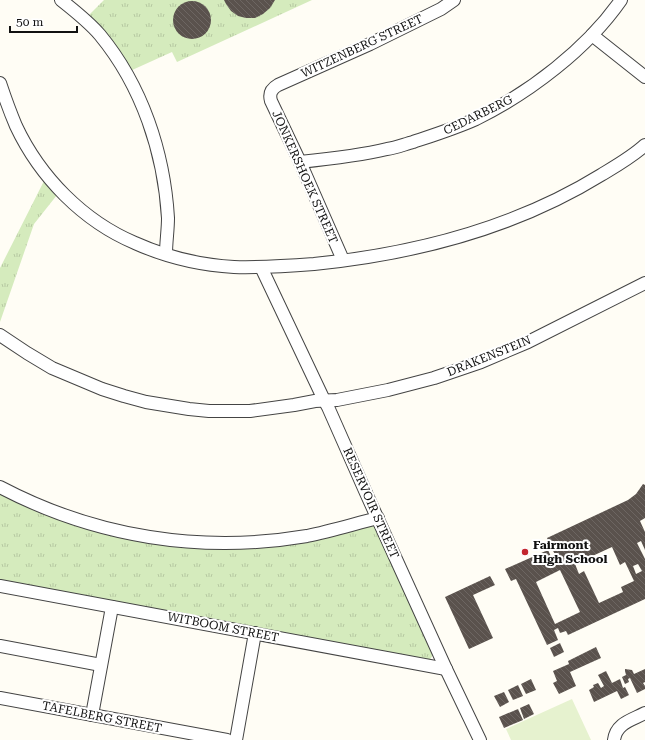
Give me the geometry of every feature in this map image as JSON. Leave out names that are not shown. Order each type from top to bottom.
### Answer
[{"type":"street","points":[[61,0],[81,16],[99,34],[119,61],[137,93],[150,126],[163,174],[168,219],[166,254]]},
{"type":"street","name":"WITZENBERG STREET","points":[[271,93],[272,90],[278,85],[370,44],[441,9],[454,0]]},
{"type":"street","name":"CEDARBERG","points":[[300,162],[349,157],[389,149],[436,135],[476,119],[523,92],[562,63],[592,35],[620,0]]},
{"type":"street","points":[[592,35],[645,77]]},
{"type":"street","points":[[0,83],[6,102],[25,143],[44,171],[65,196],[90,217],[119,235],[139,245],[182,259],[234,267],[261,267],[343,260],[432,244],[454,238],[508,221],[547,204],[587,184],[643,150]]},
{"type":"street","name":"JONKERSHOEK STREET","points":[[271,93],[271,101],[300,162],[343,260]]},
{"type":"street","name":"RESERVOIR STREET","points":[[261,267],[328,407],[366,494],[480,740]]},
{"type":"street","name":"DRAKENSTEIN","points":[[0,335],[52,368],[102,389],[146,402],[189,409],[230,411],[272,409],[316,401],[337,400],[388,390],[434,378],[481,362],[528,342],[645,283]]},
{"type":"street","points":[[0,487],[35,504],[79,521],[124,533],[173,540],[224,543],[268,541],[320,533],[378,518]]},
{"type":"street","name":"WITBOOM STREET","points":[[0,586],[446,669]]},
{"type":"street","points":[[92,715],[112,607]]},
{"type":"street","points":[[236,740],[255,633]]},
{"type":"street","points":[[0,646],[101,665]]},
{"type":"street","name":"TAFELBERG STREET","points":[[0,698],[227,740]]},
{"type":"street","points":[[614,740],[620,726],[645,714]]},
{"type":"green space","points":[[104,0],[312,0],[177,62],[172,52],[130,71],[88,16]]},
{"type":"green space","points":[[44,181],[57,195],[34,224],[0,322],[0,268]]},
{"type":"green space","points":[[0,492],[179,545],[373,525],[375,526],[434,653],[429,660],[0,581]]},
{"type":"green space","points":[[572,699],[591,740],[511,740],[506,729]]},
{"type":"building","points":[[224,0],[275,0],[270,8],[263,14],[255,18],[246,18],[238,16],[231,11]]},
{"type":"building","points":[[192,1],[202,4],[208,10],[211,20],[208,30],[202,36],[192,39],[182,36],[176,30],[173,20],[176,10],[182,4]]},
{"type":"building","points":[[643,484],[645,485],[645,518],[640,521],[645,532],[645,550],[641,541],[637,543],[645,559],[645,599],[568,635],[566,631],[560,633],[558,628],[554,630],[558,640],[547,645],[516,579],[511,581],[505,569],[548,550],[553,561],[557,559],[547,538],[628,500],[636,494]],"holes":[[[612,547],[620,565],[625,562],[634,581],[621,587],[623,592],[599,603],[584,571],[579,574],[575,564]],[[638,564],[642,571],[636,574],[633,566]],[[560,570],[580,612],[555,624],[536,582]]]},
{"type":"building","points":[[490,576],[495,585],[473,595],[493,638],[469,649],[445,597]]},
{"type":"building","points":[[560,643],[564,652],[554,657],[550,648]]},
{"type":"building","points":[[596,647],[601,658],[570,672],[576,686],[559,694],[553,683],[557,681],[553,671],[569,664],[568,661]]},
{"type":"building","points":[[625,669],[632,670],[634,674],[645,669],[645,682],[643,683],[645,689],[637,693],[630,678],[628,679],[629,682],[625,684],[622,677],[626,675]]},
{"type":"building","points":[[606,671],[612,683],[620,679],[623,688],[625,687],[629,695],[621,699],[617,691],[594,702],[589,690],[594,687],[593,685],[598,683],[601,688],[604,686],[598,675]]},
{"type":"building","points":[[531,679],[536,690],[526,694],[521,684]]},
{"type":"building","points":[[518,685],[523,696],[513,700],[508,690]]},
{"type":"building","points":[[504,692],[509,702],[500,707],[494,696]]},
{"type":"building","points":[[529,704],[534,714],[524,719],[520,708]]},
{"type":"building","points":[[518,709],[523,720],[504,728],[499,717]]},
{"type":"place","name":"Fairmont High School","points":[[525,552]]}]
